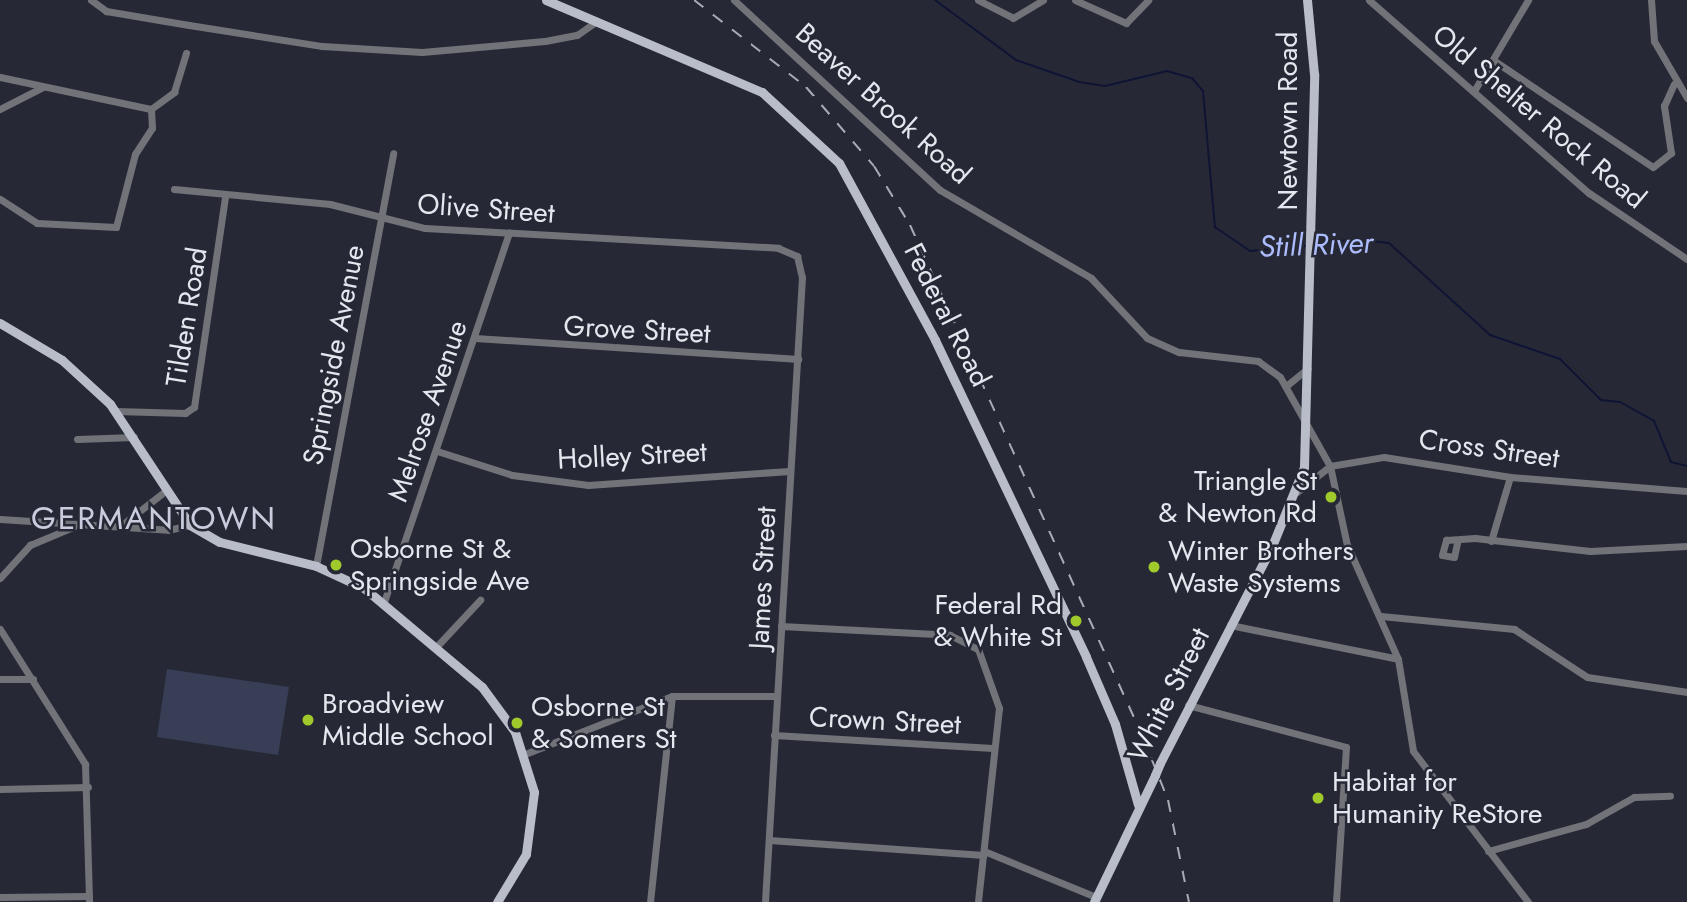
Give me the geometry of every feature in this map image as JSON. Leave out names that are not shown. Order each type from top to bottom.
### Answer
[{"type":"main road","name":"Federal Road","points":[[546,0],[594,23],[761,92],[839,163],[939,348],[1086,657],[1138,805]]},
{"type":"main road","name":"Newtown Road","points":[[1307,0],[1314,74],[1308,430]]},
{"type":"main road","points":[[0,323],[62,360],[116,411],[164,492],[190,525],[213,538],[316,566],[384,602],[438,645],[500,710],[525,754],[534,792],[532,835],[497,902]]},
{"type":"main road","name":"White Street","points":[[1095,899],[1138,805],[1297,492],[1308,430]]},
{"type":"street","points":[[90,0],[106,10],[322,46],[422,52],[545,41],[577,35],[594,23]]},
{"type":"street","name":"Beaver Brook Road","points":[[734,0],[940,190],[1091,278],[1147,338],[1179,352],[1258,361],[1286,386],[1330,466],[1347,545],[1398,659],[1413,751],[1528,902]]},
{"type":"street","points":[[978,0],[1013,18],[1043,0]]},
{"type":"street","points":[[1075,0],[1126,23],[1148,0]]},
{"type":"street","name":"Old Shelter Rock Road","points":[[1369,0],[1589,193],[1687,260]]},
{"type":"street","points":[[1474,91],[1528,0]]},
{"type":"street","points":[[1651,0],[1654,41],[1674,84],[1687,98]]},
{"type":"street","points":[[0,77],[151,109],[174,92],[186,53]]},
{"type":"street","points":[[1493,60],[1653,167],[1671,153],[1664,106],[1674,84]]},
{"type":"street","points":[[0,109],[44,87]]},
{"type":"street","points":[[0,200],[37,223],[116,226],[132,161],[152,128],[151,109]]},
{"type":"street","name":"Springside Avenue","points":[[316,566],[393,153]]},
{"type":"street","name":"Olive Street","points":[[174,189],[330,204],[380,220],[509,233],[778,248],[797,256]]},
{"type":"street","name":"Tilden Road","points":[[116,411],[185,413],[194,407],[225,196]]},
{"type":"street","name":"Melrose Avenue","points":[[384,602],[509,233]]},
{"type":"street","name":"James Street","points":[[765,902],[798,359],[797,256]]},
{"type":"street","name":"Grove Street","points":[[475,338],[798,359]]},
{"type":"street","points":[[1286,386],[1309,368]]},
{"type":"street","points":[[77,439],[134,438]]},
{"type":"street","name":"Holley Street","points":[[437,451],[512,475],[588,485],[790,471]]},
{"type":"street","name":"Cross Street","points":[[1297,492],[1330,466],[1384,457],[1510,477],[1687,491]]},
{"type":"street","points":[[1491,541],[1510,477]]},
{"type":"street","points":[[123,524],[164,492]]},
{"type":"street","points":[[0,519],[77,526],[123,524],[168,530],[190,525]]},
{"type":"street","points":[[0,578],[30,545],[77,526]]},
{"type":"street","points":[[1457,543],[1491,541],[1590,551],[1687,546]]},
{"type":"street","points":[[438,645],[480,600]]},
{"type":"street","points":[[1381,616],[1514,629],[1587,677],[1687,692]]},
{"type":"street","points":[[1230,625],[1398,659]]},
{"type":"street","points":[[781,626],[950,635],[978,649],[997,687],[978,902]]},
{"type":"street","points":[[0,629],[76,741],[88,787],[89,899],[0,897]]},
{"type":"street","points":[[0,679],[33,679]]},
{"type":"street","points":[[525,754],[672,696],[776,696]]},
{"type":"street","points":[[650,902],[672,696]]},
{"type":"street","points":[[1188,705],[1346,747],[1336,902]]},
{"type":"street","name":"Crown Street","points":[[774,735],[993,748]]},
{"type":"street","points":[[0,789],[88,787]]},
{"type":"street","points":[[1488,851],[1586,824],[1634,797],[1670,796]]},
{"type":"street","points":[[769,840],[983,853],[1095,899]]},
{"type":"shaded area","points":[[167,669],[289,687],[278,755],[157,737]]},
{"type":"waterway","name":"Still River","points":[[935,0],[1016,60],[1079,82],[1105,86],[1167,71],[1192,78],[1203,91],[1215,227],[1250,251],[1306,246]]},
{"type":"waterway","name":"Still River","points":[[1315,246],[1351,239],[1389,243],[1490,335],[1560,359],[1601,400],[1620,402],[1654,421],[1671,462],[1687,466]]},
{"type":"railway","points":[[694,0],[806,87],[874,166],[910,225],[1142,735],[1168,800],[1189,902]]},
{"type":"place","name":"Triangle St & Newton Rd","points":[[1331,497]]},
{"type":"place","name":"Osborne St & Springside Ave","points":[[336,565]]},
{"type":"place","name":"Winter Brothers Waste Systems","points":[[1154,567]]},
{"type":"place","name":"Federal Rd & White St","points":[[1076,621]]},
{"type":"place","name":"Broadview Middle School","points":[[308,720]]},
{"type":"place","name":"Osborne St & Somers St","points":[[517,723]]},
{"type":"place","name":"Habitat for Humanity ReStore","points":[[1318,798]]},
{"type":"district","name":"GERMANTOWN","points":[[154,518]]}]
